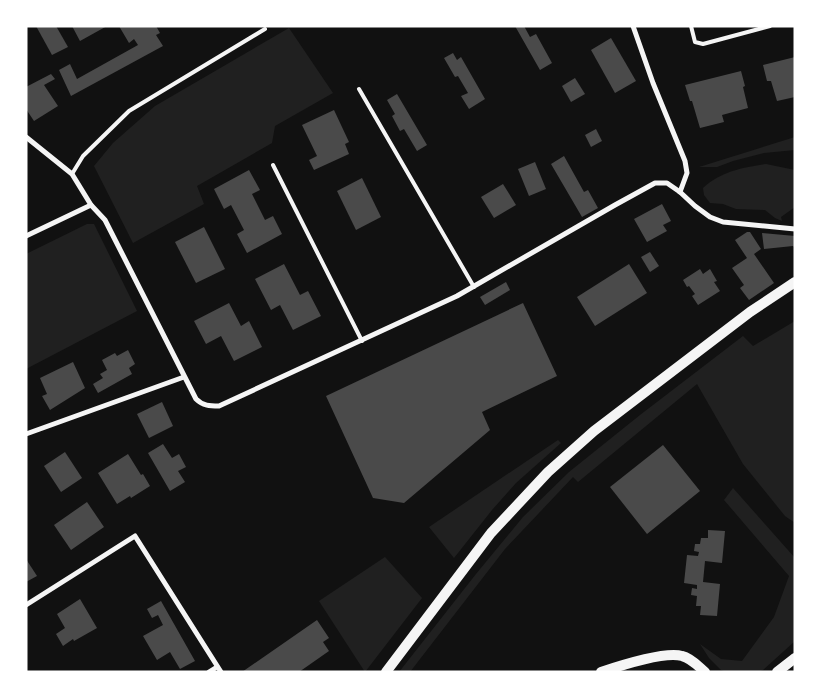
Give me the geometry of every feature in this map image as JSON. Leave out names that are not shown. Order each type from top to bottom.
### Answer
[{"type":"main road","points":[[386,672],[491,533],[548,472],[594,431],[750,312],[795,282]]},
{"type":"main road","points":[[601,672],[664,655],[682,655],[695,662],[705,672]]},
{"type":"main road","points":[[777,672],[795,658]]},
{"type":"street","points":[[633,26],[684,161],[687,173],[680,192]]},
{"type":"street","points":[[26,138],[72,174],[91,205],[105,220],[196,399],[208,406],[219,406],[457,296],[655,183],[666,182],[710,217],[722,222],[795,229]]},
{"type":"street","points":[[26,236],[91,205]]},
{"type":"street","points":[[26,434],[184,377]]},
{"type":"street","points":[[26,605],[135,536],[219,669],[210,672]]},
{"type":"lane","points":[[691,26],[695,42],[703,44],[770,26]]},
{"type":"lane","points":[[72,174],[83,156],[129,111],[265,28]]},
{"type":"lane","points":[[360,89],[474,287]]},
{"type":"lane","points":[[272,165],[362,341]]},
{"type":"shaded area","points":[[289,28],[333,93],[275,126],[272,143],[197,186],[204,204],[133,243],[94,166],[113,143],[155,106]]},
{"type":"shaded area","points":[[795,137],[795,150],[764,153],[717,167],[699,167]]},
{"type":"shaded area","points":[[766,164],[795,170],[795,207],[781,217],[782,221],[765,210],[736,209],[723,204],[710,203],[704,195],[703,188],[725,174]]},
{"type":"shaded area","points":[[87,224],[94,224],[137,311],[26,369],[26,254]]},
{"type":"shaded area","points":[[795,321],[795,523],[785,516],[743,464],[697,384],[578,482],[573,477],[505,549],[410,672],[399,672],[523,517],[569,472],[743,336],[753,346]]},
{"type":"shaded area","points":[[558,440],[561,443],[516,483],[454,558],[429,527]]},
{"type":"shaded area","points":[[733,488],[795,558],[795,641],[763,670],[758,672],[726,672],[721,670],[709,658],[700,644],[721,659],[742,661],[774,617],[789,576],[724,500]]},
{"type":"shaded area","points":[[385,557],[422,598],[365,672],[319,601]]},
{"type":"building","points":[[36,26],[56,26],[68,47],[52,55]]},
{"type":"building","points":[[72,26],[107,26],[80,41]]},
{"type":"building","points":[[119,26],[156,26],[160,33],[156,35],[163,46],[71,96],[59,70],[70,64],[77,79],[138,45],[134,39],[129,43]]},
{"type":"building","points":[[515,26],[524,26],[530,37],[536,34],[552,63],[540,70]]},
{"type":"building","points":[[611,38],[636,81],[615,93],[591,50]]},
{"type":"building","points":[[453,53],[457,60],[461,57],[485,99],[469,109],[461,96],[468,93],[458,76],[455,77],[444,58]]},
{"type":"building","points":[[795,57],[795,97],[777,101],[771,81],[767,81],[763,65]]},
{"type":"building","points":[[741,71],[748,108],[722,115],[724,122],[700,128],[685,85]]},
{"type":"building","points":[[51,74],[55,79],[44,85],[58,106],[34,121],[26,109],[26,87]]},
{"type":"building","points":[[575,78],[585,94],[571,102],[562,86]]},
{"type":"building","points":[[397,94],[427,145],[417,151],[404,129],[400,131],[392,116],[395,114],[387,100]]},
{"type":"building","points":[[334,110],[349,142],[345,144],[349,154],[314,170],[309,160],[317,156],[302,125]]},
{"type":"building","points":[[596,129],[602,141],[591,147],[585,135]]},
{"type":"building","points":[[564,156],[584,192],[588,190],[598,208],[582,217],[551,164]]},
{"type":"building","points":[[535,162],[546,189],[529,196],[518,169]]},
{"type":"building","points":[[249,170],[260,190],[252,194],[265,220],[273,216],[282,234],[247,253],[237,234],[244,230],[231,205],[224,209],[214,189]]},
{"type":"building","points":[[362,178],[381,217],[356,230],[337,191]]},
{"type":"building","points":[[503,184],[516,205],[494,218],[481,197]]},
{"type":"building","points":[[662,204],[671,221],[663,225],[667,231],[647,242],[634,219]]},
{"type":"building","points":[[204,227],[225,269],[196,283],[175,242]]},
{"type":"building","points":[[750,232],[761,249],[754,254],[774,283],[749,300],[740,288],[744,285],[732,268],[747,258],[735,240]]},
{"type":"building","points":[[762,233],[795,236],[795,248],[793,246],[764,249]]},
{"type":"building","points":[[650,252],[659,266],[650,272],[641,257]]},
{"type":"building","points":[[284,264],[300,295],[308,291],[321,316],[293,330],[280,305],[271,310],[255,279]]},
{"type":"building","points":[[629,264],[647,293],[595,326],[577,297]]},
{"type":"building","points":[[700,269],[703,274],[710,269],[717,281],[714,282],[720,291],[698,305],[692,296],[695,294],[689,286],[687,287],[683,280]]},
{"type":"building","points":[[506,282],[510,290],[485,305],[480,297]]},
{"type":"building","points":[[229,303],[241,326],[249,321],[262,347],[234,361],[221,336],[206,344],[194,321]]},
{"type":"building","points":[[523,303],[557,376],[482,412],[490,430],[404,503],[373,498],[326,396]]},
{"type":"building","points":[[128,350],[135,364],[129,368],[132,374],[98,393],[93,384],[103,378],[100,374],[107,370],[102,360],[115,353],[117,356]]},
{"type":"building","points":[[73,362],[85,388],[50,410],[42,396],[47,394],[40,378]]},
{"type":"building","points":[[162,402],[173,426],[149,438],[137,414]]},
{"type":"building","points":[[163,444],[172,458],[179,454],[186,467],[178,471],[185,482],[170,491],[148,453]]},
{"type":"building","points":[[663,445],[700,491],[647,534],[610,487]]},
{"type":"building","points":[[65,452],[82,478],[61,492],[44,466]]},
{"type":"building","points":[[128,454],[150,486],[117,504],[98,473]]},
{"type":"building","points":[[87,502],[104,527],[71,550],[54,525]]},
{"type":"building","points":[[708,530],[725,531],[722,563],[705,561],[703,582],[720,584],[717,616],[700,615],[701,606],[696,606],[697,596],[691,595],[692,588],[697,589],[697,585],[684,583],[687,555],[698,556],[699,552],[694,551],[695,544],[700,544],[701,538],[708,538]]},
{"type":"building","points":[[26,559],[37,576],[26,582]]},
{"type":"building","points":[[80,599],[97,628],[74,641],[73,639],[63,646],[56,634],[65,628],[57,614]]},
{"type":"building","points":[[161,601],[195,661],[180,669],[170,652],[157,660],[143,636],[163,625],[158,615],[152,618],[147,609]]},
{"type":"building","points":[[317,620],[329,638],[323,642],[329,651],[299,672],[242,672]]}]
